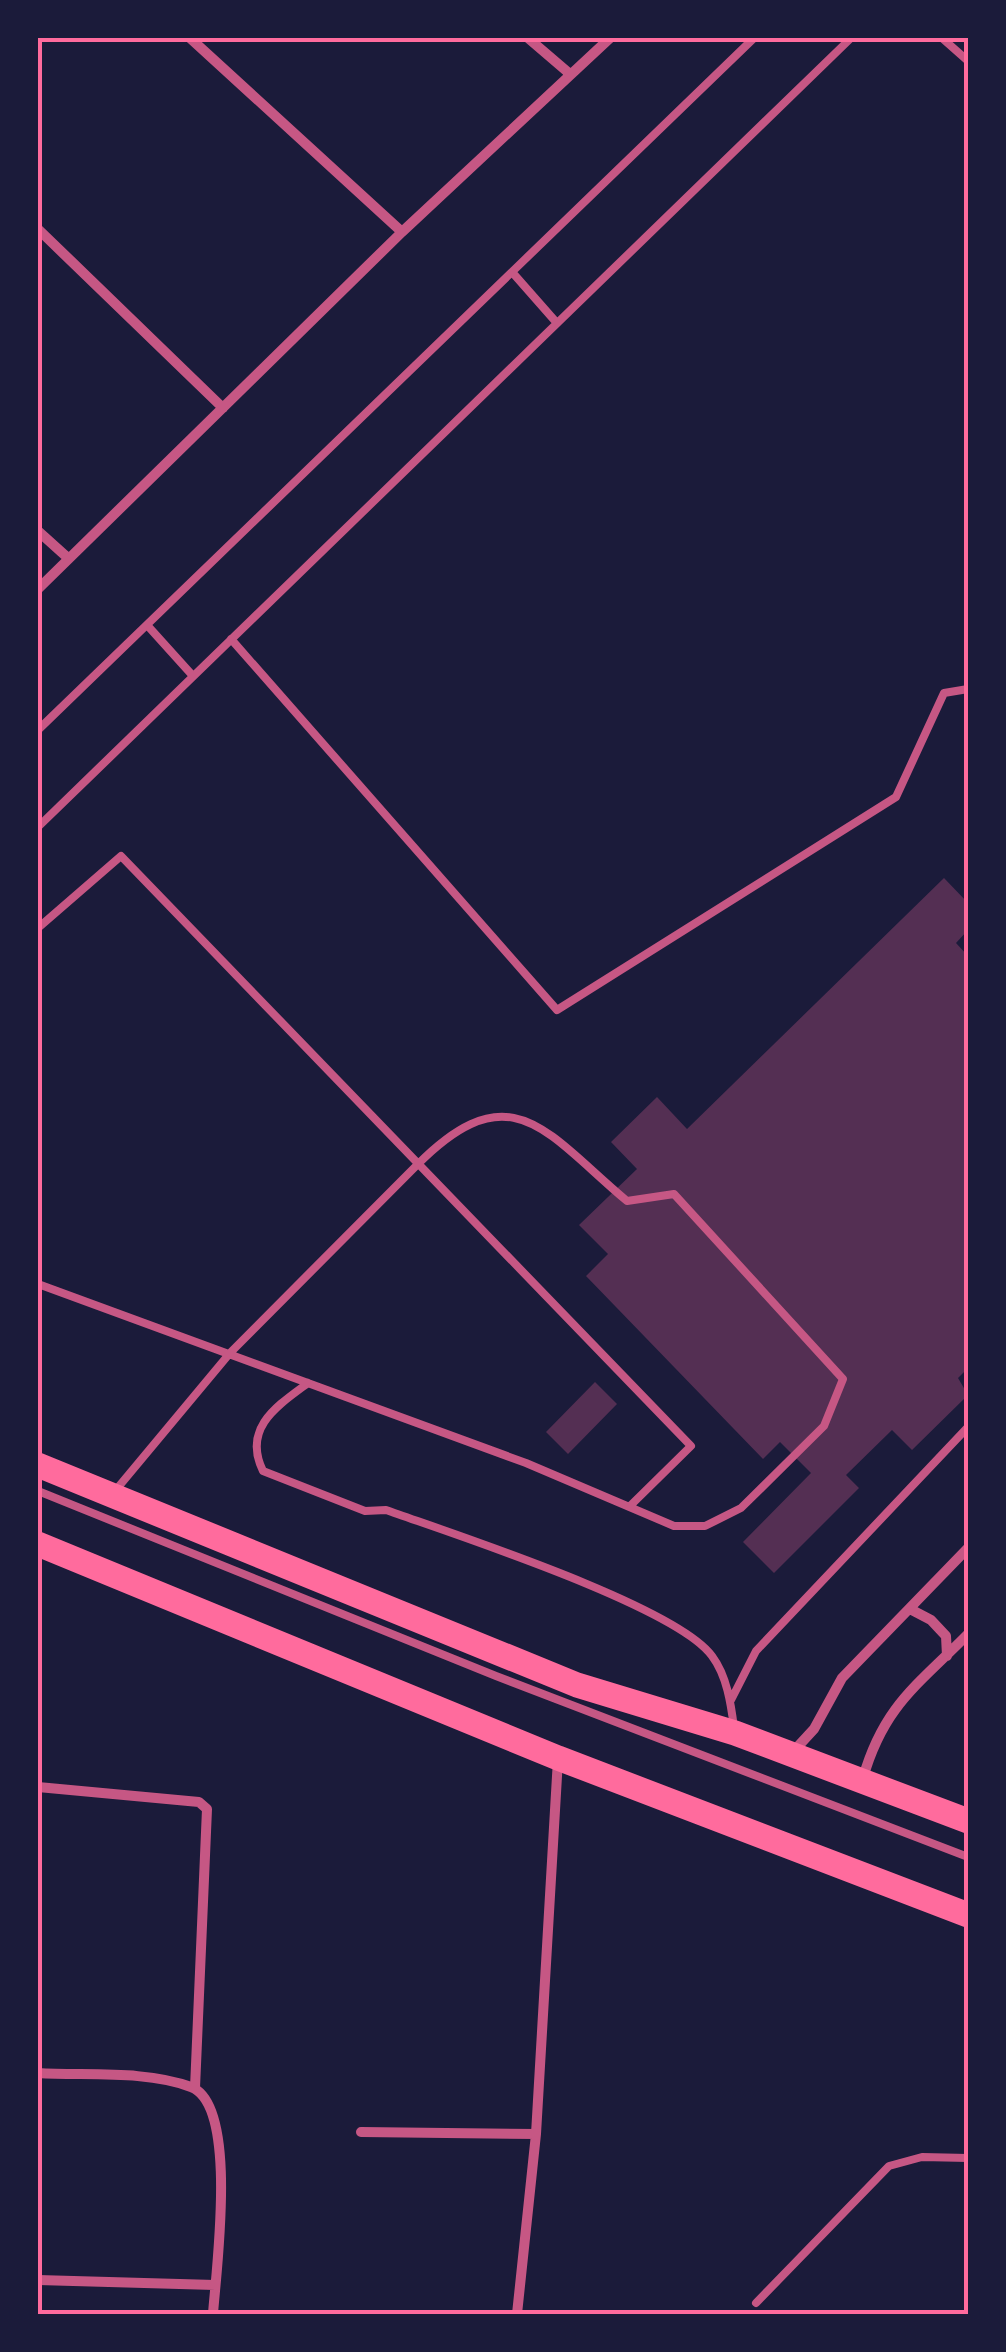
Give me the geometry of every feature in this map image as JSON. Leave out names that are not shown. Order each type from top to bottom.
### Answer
[{"type":"main road","points":[[38,1465],[560,1678],[735,1733],[968,1820]]},
{"type":"main road","points":[[38,1544],[558,1758],[968,1915]]},
{"type":"street","points":[[190,38],[402,232]]},
{"type":"street","points":[[528,38],[570,74]]},
{"type":"street","points":[[38,589],[402,232],[610,38]]},
{"type":"street","points":[[38,229],[222,408]]},
{"type":"street","points":[[38,531],[68,558]]},
{"type":"street","points":[[790,1754],[814,1729],[842,1678],[968,1548]]},
{"type":"street","points":[[910,1610],[931,1620],[946,1636],[946,1656]]},
{"type":"street","points":[[862,1779],[874,1736],[896,1703],[968,1634]]},
{"type":"street","points":[[517,2314],[536,2134],[558,1758]]},
{"type":"street","points":[[38,1786],[199,1802],[209,1817],[195,2088]]},
{"type":"street","points":[[38,2073],[166,2081],[195,2088],[211,2102],[218,2123],[221,2156],[213,2314]]},
{"type":"street","points":[[361,2132],[536,2134]]},
{"type":"street","points":[[38,2280],[215,2285]]},
{"type":"lane","points":[[38,730],[754,38]]},
{"type":"lane","points":[[38,827],[851,38]]},
{"type":"lane","points":[[942,38],[968,62]]},
{"type":"lane","points":[[512,272],[556,322]]},
{"type":"lane","points":[[147,625],[193,676]]},
{"type":"lane","points":[[231,638],[556,1010],[896,796],[944,693],[968,689]]},
{"type":"lane","points":[[38,928],[121,856],[691,1446],[630,1506]]},
{"type":"lane","points":[[38,1284],[230,1354],[308,1382],[674,1526],[705,1526],[722,1520],[824,1426],[844,1379],[674,1194],[626,1201],[533,1121],[490,1115],[450,1133],[418,1164],[230,1354],[112,1496]]},
{"type":"lane","points":[[308,1382],[263,1420],[256,1437],[263,1470],[365,1512],[386,1510],[610,1595],[682,1632],[712,1654],[731,1700],[735,1733]]},
{"type":"lane","points":[[731,1700],[756,1650],[968,1427]]},
{"type":"lane","points":[[38,1491],[496,1676],[968,1857]]},
{"type":"lane","points":[[756,2303],[889,2166],[922,2157],[968,2158]]},
{"type":"building","points":[[944,878],[968,903],[968,930],[956,943],[968,956],[968,1368],[958,1378],[968,1395],[912,1450],[892,1430],[846,1475],[859,1488],[774,1573],[743,1542],[811,1473],[780,1442],[763,1459],[586,1276],[608,1254],[579,1225],[637,1169],[611,1142],[657,1097],[687,1129]]},
{"type":"building","points":[[595,1382],[617,1404],[568,1454],[546,1432]]}]
